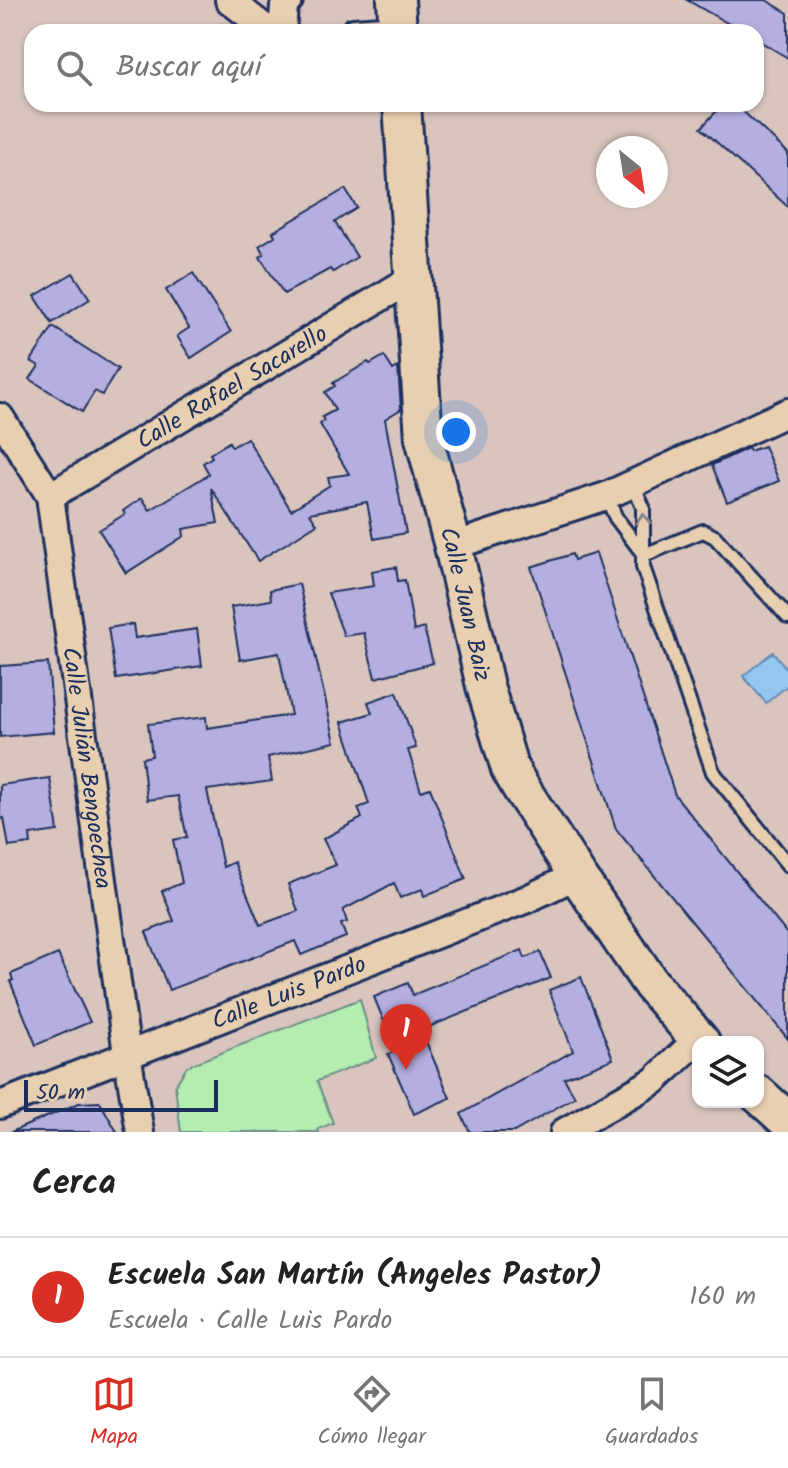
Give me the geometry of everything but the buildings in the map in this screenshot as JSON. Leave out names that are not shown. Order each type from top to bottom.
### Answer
[{"type":"street","points":[[229,0],[260,24]]},
{"type":"street","points":[[283,24],[284,6],[289,0]]},
{"type":"street","name":"Calle Juan Baiz","points":[[403,112],[424,438],[485,686],[510,769],[651,984],[696,1036]]},
{"type":"street","name":"Calle Rafael Sacarello","points":[[50,496],[413,278]]},
{"type":"street","points":[[453,546],[606,496],[788,412]]},
{"type":"street","name":"Calle Julián Bengoechea","points":[[0,417],[50,496],[140,1132]]},
{"type":"street","name":"Calle Luis Pardo","points":[[0,1105],[527,899],[577,875]]},
{"type":"street","points":[[564,1132],[654,1081],[692,1048]]},
{"type":"street","points":[[764,1099],[788,1121]]},
{"type":"lane","points":[[633,485],[643,507],[643,567],[713,772],[788,865]]},
{"type":"lane","points":[[606,496],[616,518],[644,555]]},
{"type":"lane","points":[[644,555],[703,531],[715,537],[788,617]]},
{"type":"green space","points":[[360,999],[376,1058],[317,1081],[333,1123],[318,1129],[319,1132],[181,1132],[175,1086],[187,1066]]},
{"type":"water","points":[[773,652],[788,670],[788,685],[766,703],[743,676]]},
{"type":"place","name":"Escuela San Martín (Angeles Pastor)","points":[[406,1070]]}]
